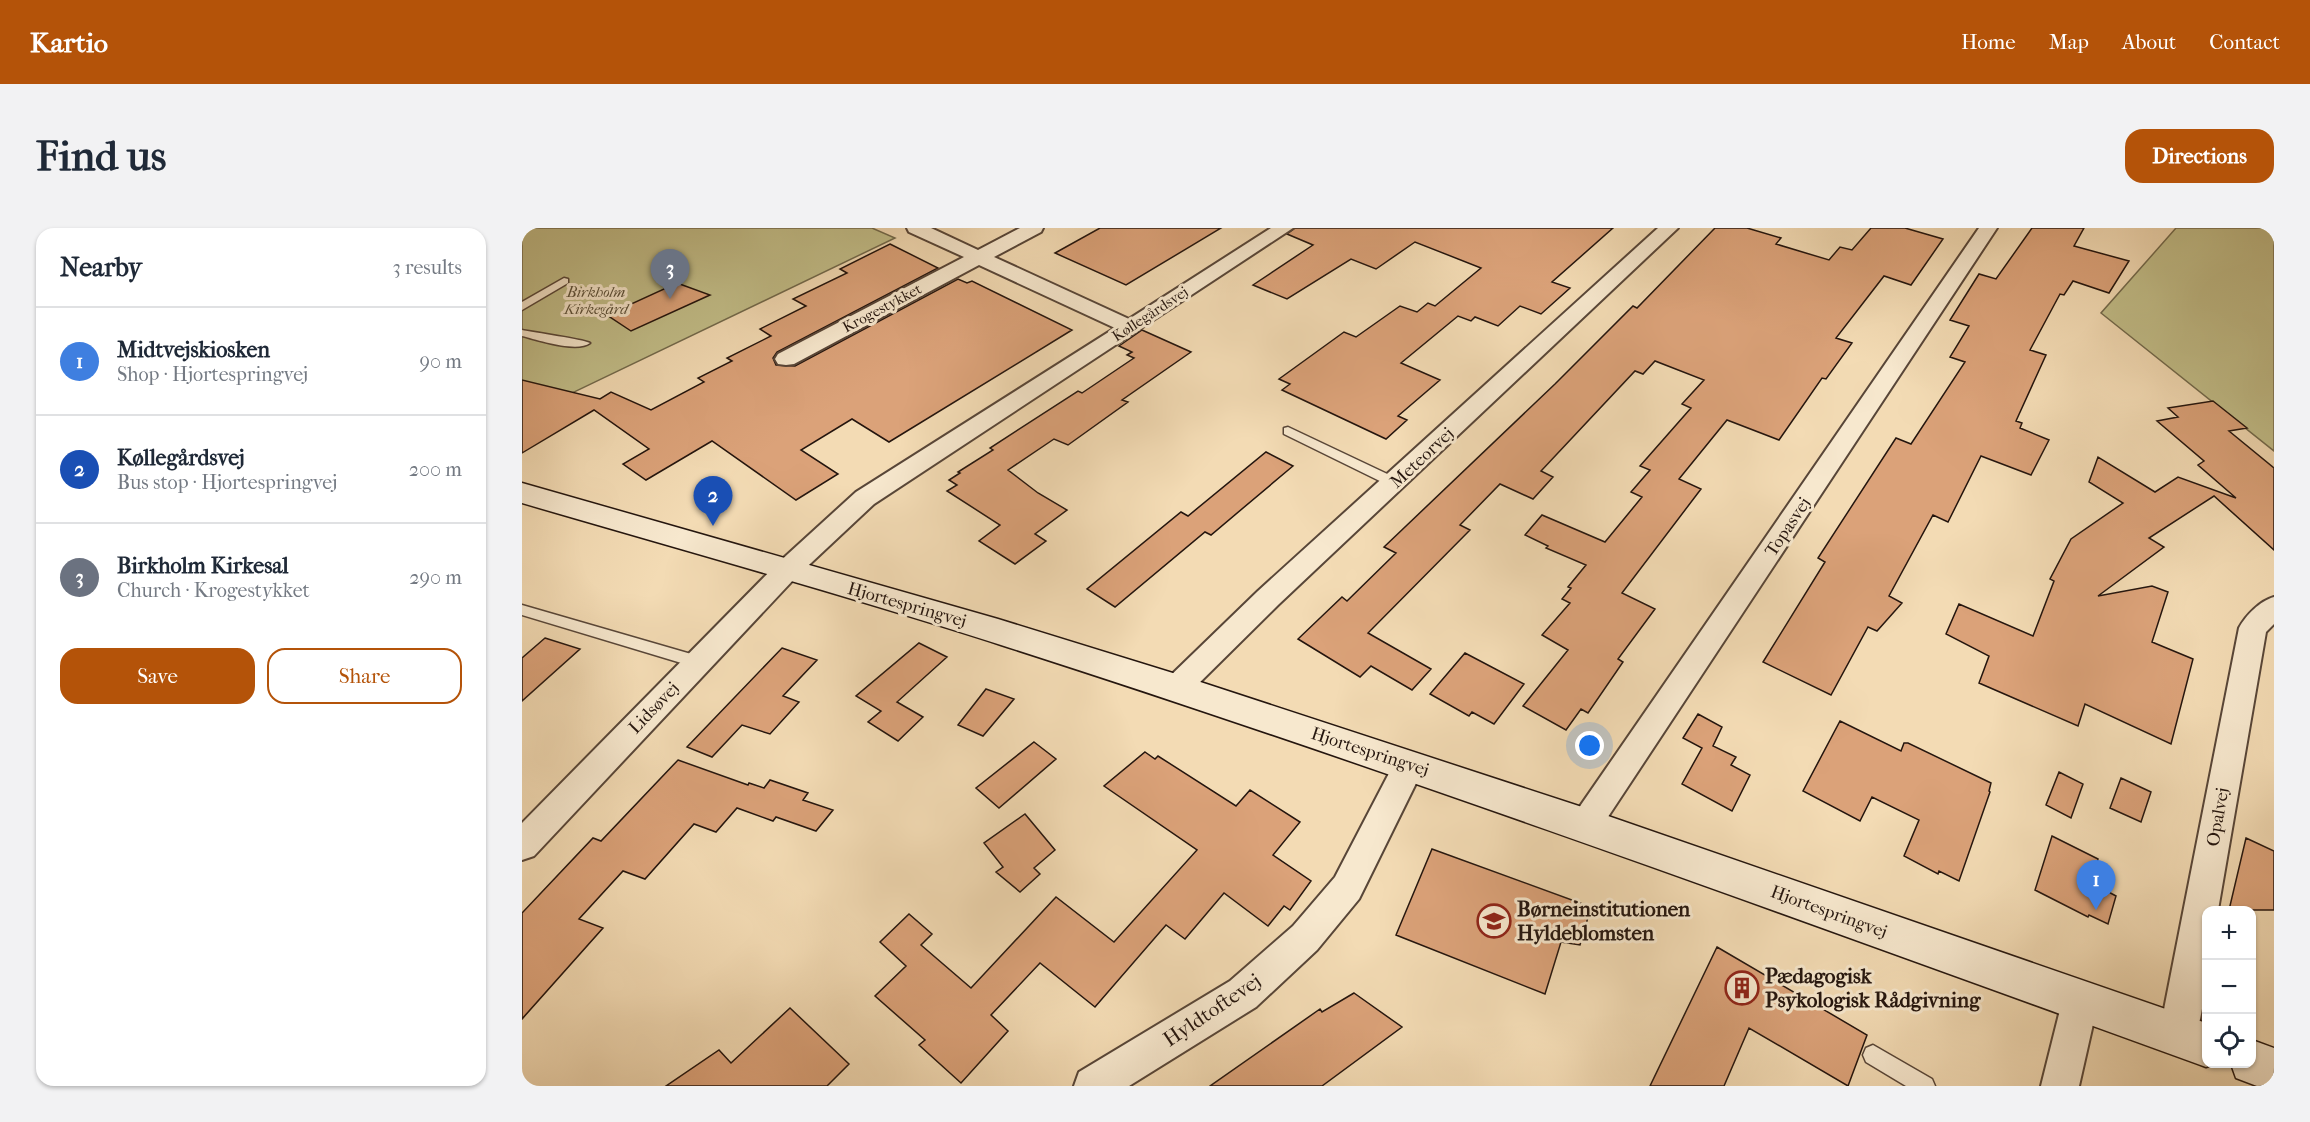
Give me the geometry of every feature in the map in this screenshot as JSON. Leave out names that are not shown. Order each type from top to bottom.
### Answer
[{"type":"street","points":[[915,228],[1130,327]]},
{"type":"street","name":"Krogestykket","points":[[786,359],[1034,228]]},
{"type":"street","name":"Køllegårdsvej","points":[[786,571],[865,498],[1284,228]]},
{"type":"street","name":"Meteorvej","points":[[1176,688],[1268,598],[1669,228]]},
{"type":"street","name":"Topasvej","points":[[1585,825],[1988,228]]},
{"type":"street","name":"Hjortespringvej","points":[[524,496],[998,631],[1176,688],[1585,825],[2192,1040]]},
{"type":"street","name":"Lidsøvej","points":[[522,845],[786,571]]},
{"type":"street","name":"Opalvej","points":[[2192,1040],[2253,628],[2274,607]]},
{"type":"street","name":"Hyldtoftevej","points":[[1093,1086],[1243,994],[1305,938],[1347,888],[1409,765]]},
{"type":"street","points":[[2060,1086],[2080,1002]]},
{"type":"street","points":[[2256,1063],[2274,1070]]},
{"type":"lane","points":[[522,308],[564,281]]},
{"type":"lane","points":[[522,333],[562,342],[584,343]]},
{"type":"lane","points":[[1288,431],[1395,483]]},
{"type":"lane","points":[[522,610],[698,662]]},
{"type":"lane","points":[[1873,1055],[1924,1086]]},
{"type":"green space","name":"Birkholm Kirkegård","points":[[522,228],[872,228],[895,238],[522,417]]},
{"type":"green space","points":[[2176,228],[2274,228],[2274,451],[2101,313]]},
{"type":"building","points":[[1100,228],[1221,228],[1126,285],[1055,253]]},
{"type":"building","points":[[1295,228],[1613,228],[1552,282],[1570,288],[1541,314],[1520,306],[1498,326],[1475,317],[1471,321],[1458,316],[1401,363],[1440,380],[1398,416],[1407,420],[1386,439],[1282,390],[1290,384],[1279,379],[1344,332],[1356,337],[1400,306],[1417,312],[1428,303],[1435,306],[1481,268],[1415,242],[1376,269],[1351,259],[1287,299],[1253,285],[1313,245],[1287,234]]},
{"type":"building","points":[[1715,228],[1747,228],[1781,238],[1776,244],[1829,260],[1840,247],[1852,250],[1871,228],[1905,228],[1943,239],[1911,285],[1884,276],[1836,338],[1852,343],[1826,379],[1822,378],[1779,440],[1727,420],[1679,479],[1701,489],[1622,593],[1655,609],[1618,659],[1623,662],[1588,713],[1581,709],[1566,730],[1523,706],[1568,650],[1542,635],[1570,603],[1562,599],[1571,588],[1568,587],[1586,565],[1546,548],[1548,546],[1525,535],[1542,515],[1605,542],[1642,497],[1631,492],[1650,470],[1640,466],[1691,408],[1682,404],[1704,380],[1655,361],[1643,374],[1635,371],[1541,471],[1553,477],[1533,499],[1500,484],[1460,525],[1470,530],[1368,633],[1431,669],[1412,690],[1371,666],[1360,677],[1298,639],[1342,597],[1347,601],[1396,553],[1384,547],[1555,384],[1633,306],[1637,308]]},
{"type":"building","points":[[2032,228],[2084,228],[2074,246],[2129,261],[2109,293],[2073,281],[2064,295],[2060,294],[2030,350],[2046,355],[2016,421],[2022,423],[2020,428],[2049,440],[2031,475],[1981,456],[1948,522],[1933,515],[1889,596],[1902,603],[1877,631],[1868,627],[1831,695],[1763,662],[1825,562],[1818,558],[1896,438],[1911,444],[1965,362],[1950,357],[1969,326],[1950,320],[1979,274],[1996,279]]},
{"type":"building","points":[[890,244],[938,268],[777,352],[773,358],[776,365],[795,366],[958,279],[967,283],[972,281],[1072,330],[889,442],[852,419],[801,450],[838,474],[796,500],[712,441],[646,480],[623,464],[649,449],[594,410],[522,453],[522,380],[600,399],[611,392],[651,410],[704,382],[698,378],[732,361],[727,358],[771,336],[760,329],[806,306],[793,299],[847,273],[840,269]]},
{"type":"building","points":[[677,283],[710,295],[631,331],[607,315]]},
{"type":"building","points":[[1142,330],[1191,352],[1122,400],[1128,402],[1068,445],[1054,439],[1008,470],[1038,493],[1067,510],[1035,534],[1046,541],[1015,564],[979,541],[1000,525],[947,491],[957,485],[949,480],[993,450],[990,448],[1078,391],[1082,393],[1134,358],[1127,355],[1132,352],[1119,346]]},
{"type":"building","points":[[2213,401],[2247,428],[2229,431],[2274,468],[2274,550],[2214,496],[2149,538],[2164,547],[2098,596],[2152,586],[2168,592],[2152,642],[2193,659],[2171,744],[2085,704],[2078,726],[1979,683],[1989,656],[1946,634],[1959,604],[2033,636],[2054,581],[2050,579],[2071,539],[2123,503],[2089,482],[2098,457],[2155,492],[2178,477],[2236,498],[2198,465],[2204,461],[2157,421],[2178,417],[2168,408]]},
{"type":"building","points":[[1266,452],[1293,466],[1211,535],[1205,532],[1115,607],[1087,589],[1181,512],[1188,516]]},
{"type":"building","points":[[545,638],[580,649],[522,701],[522,658]]},
{"type":"building","points":[[919,643],[947,657],[897,702],[923,717],[898,741],[868,722],[881,711],[856,696]]},
{"type":"building","points":[[782,648],[817,660],[783,696],[799,702],[770,734],[742,725],[712,757],[687,747]]},
{"type":"building","points":[[1465,653],[1524,684],[1494,724],[1472,712],[1469,716],[1430,694]]},
{"type":"building","points":[[986,689],[1014,699],[983,736],[958,725]]},
{"type":"building","points":[[1698,714],[1722,727],[1713,746],[1736,757],[1731,765],[1750,775],[1732,811],[1682,784],[1702,748],[1683,738]]},
{"type":"building","points":[[1840,721],[1901,751],[1904,743],[1908,743],[1991,783],[1990,792],[1959,881],[1939,871],[1938,874],[1904,856],[1919,820],[1872,797],[1860,821],[1803,791]]},
{"type":"building","points":[[1034,742],[1056,759],[999,808],[976,788]]},
{"type":"building","points":[[1145,752],[1155,759],[1158,756],[1236,806],[1250,790],[1300,822],[1273,855],[1311,881],[1290,910],[1284,906],[1268,926],[1224,893],[1185,939],[1166,925],[1095,1007],[1040,963],[991,1015],[1008,1031],[961,1083],[919,1045],[925,1040],[875,996],[906,966],[880,942],[909,914],[932,934],[921,945],[971,988],[1056,897],[1114,942],[1197,850],[1104,786]]},
{"type":"building","points":[[678,760],[748,785],[749,783],[764,788],[770,780],[808,793],[803,800],[833,810],[816,831],[776,817],[773,821],[737,808],[716,832],[694,824],[645,879],[623,871],[579,919],[603,928],[522,1019],[522,913],[593,838],[601,841]]},
{"type":"building","points":[[2059,772],[2083,784],[2071,818],[2046,805]]},
{"type":"building","points":[[2121,778],[2151,792],[2141,822],[2110,808]]},
{"type":"building","points":[[1025,814],[1055,850],[1034,868],[1040,874],[1020,892],[996,872],[1003,867],[984,843]]},
{"type":"building","points":[[2052,836],[2098,859],[2096,868],[2102,871],[2097,886],[2116,896],[2108,924],[2089,915],[2088,917],[2035,890]]},
{"type":"building","points":[[2246,838],[2274,851],[2274,910],[2256,910],[2256,906],[2230,906]]},
{"type":"building","name":"Børneinstitutionen Hyldeblomsten","points":[[1432,849],[1591,907],[1580,945],[1561,942],[1545,994],[1396,935]]},
{"type":"building","name":"Pædagogisk Psykologisk Rådgivning","points":[[1717,947],[1867,1035],[1848,1086],[1749,1028],[1724,1086],[1650,1086]]},
{"type":"building","points":[[1354,993],[1402,1027],[1322,1086],[1210,1086],[1320,1009],[1322,1012]]},
{"type":"building","points":[[790,1008],[849,1064],[827,1086],[666,1086],[719,1050],[731,1063]]},
{"type":"place","name":"Birkholm Kirkesal","points":[[670,299]]},
{"type":"place","name":"Køllegårdsvej","points":[[713,526]]},
{"type":"place","name":"Midtvejskiosken","points":[[2096,910]]},
{"type":"place","name":"Børneinstitutionen Hyldeblomsten","points":[[1494,921]]},
{"type":"place","name":"Pædagogisk Psykologisk Rådgivning","points":[[1742,988]]}]
